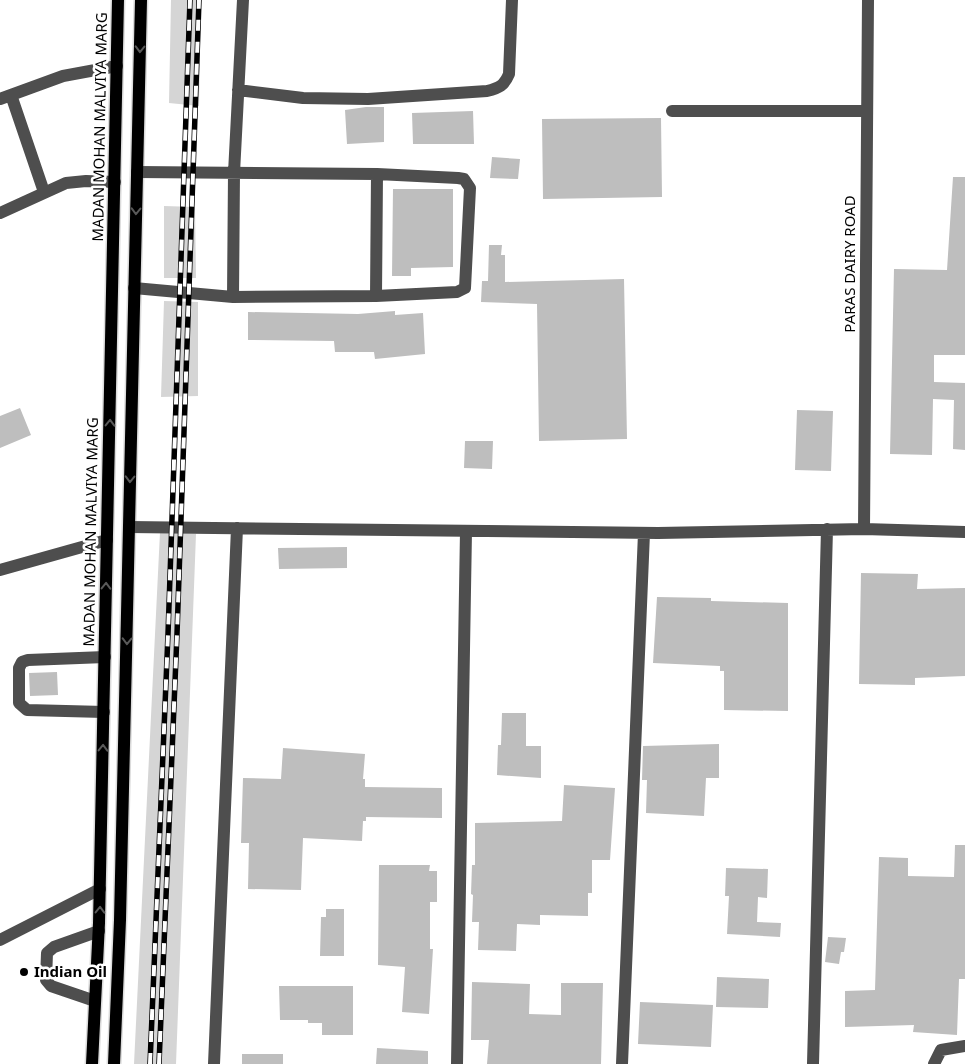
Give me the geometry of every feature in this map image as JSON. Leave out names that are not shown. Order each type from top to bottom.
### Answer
[{"type":"main road","name":"MADAN MOHAN MALVIYA MARG","points":[[92,1064],[99,931],[118,0]]},
{"type":"main road","points":[[114,1064],[120,920],[141,0]]},
{"type":"street","points":[[233,297],[234,173],[243,0]]},
{"type":"street","points":[[238,90],[303,98],[368,99],[487,91],[498,88],[505,84],[509,74],[512,0]]},
{"type":"street","name":"PARAS DAIRY ROAD","points":[[864,529],[868,0]]},
{"type":"street","points":[[44,192],[6,97],[63,76],[118,66]]},
{"type":"street","points":[[672,110],[867,111]]},
{"type":"street","points":[[134,288],[233,297],[376,296],[457,292],[465,288],[470,188],[464,179],[458,178],[377,174],[137,172]]},
{"type":"street","points":[[376,296],[377,174]]},
{"type":"street","points":[[0,213],[66,183],[86,181],[115,182]]},
{"type":"street","points":[[129,527],[644,532],[864,529],[965,532]]},
{"type":"street","points":[[214,1064],[237,528]]},
{"type":"street","points":[[813,1064],[826,530]]},
{"type":"street","points":[[457,1064],[466,531]]},
{"type":"street","points":[[622,1064],[644,532]]},
{"type":"street","points":[[0,570],[108,540]]},
{"type":"street","points":[[104,712],[27,710],[20,702],[19,668],[22,662],[28,660],[105,657]]},
{"type":"street","points":[[0,940],[100,889]]},
{"type":"street","points":[[95,1001],[51,986],[46,980],[47,953],[54,947],[99,931]]},
{"type":"street","points":[[934,1064],[941,1050],[965,1046]]},
{"type":"shaded area","points":[[171,0],[201,0],[199,106],[169,103]]},
{"type":"shaded area","points":[[164,206],[195,207],[196,278],[164,278]]},
{"type":"shaded area","points":[[164,301],[198,302],[198,396],[161,397]]},
{"type":"shaded area","points":[[160,532],[196,534],[176,1064],[134,1064]]},
{"type":"building","points":[[384,107],[384,142],[347,144],[345,110]]},
{"type":"building","points":[[473,111],[474,144],[413,144],[412,113]]},
{"type":"building","points":[[661,118],[662,197],[543,199],[542,119]]},
{"type":"building","points":[[492,157],[520,159],[518,179],[490,178]]},
{"type":"building","points":[[953,177],[965,177],[965,355],[934,355],[934,382],[965,383],[965,450],[953,449],[954,400],[933,399],[932,455],[890,454],[894,269],[947,270]]},
{"type":"building","points":[[393,189],[453,189],[453,267],[411,268],[411,276],[392,276]]},
{"type":"building","points":[[489,245],[502,245],[501,255],[505,255],[505,282],[624,279],[627,439],[539,441],[537,304],[481,302],[482,281],[488,281]]},
{"type":"building","points":[[395,311],[395,315],[423,313],[425,354],[375,359],[374,352],[335,352],[334,341],[248,340],[248,312],[358,314]]},
{"type":"building","points":[[20,408],[31,435],[0,448],[0,416]]},
{"type":"building","points":[[797,410],[833,411],[831,471],[795,470]]},
{"type":"building","points":[[465,441],[493,441],[492,469],[464,468]]},
{"type":"building","points":[[347,547],[347,568],[279,569],[278,548]]},
{"type":"building","points":[[861,573],[918,574],[917,589],[965,588],[965,676],[915,678],[915,685],[859,684]]},
{"type":"building","points":[[657,597],[711,598],[711,601],[788,603],[788,711],[724,710],[724,671],[720,671],[720,666],[653,663]]},
{"type":"building","points":[[57,672],[58,695],[30,696],[29,673]]},
{"type":"building","points":[[502,713],[526,713],[526,746],[541,746],[541,778],[497,775],[498,745],[501,745]]},
{"type":"building","points":[[719,744],[719,778],[706,778],[704,816],[646,813],[647,780],[642,780],[643,746]]},
{"type":"building","points":[[283,748],[365,754],[363,779],[365,779],[365,787],[442,788],[442,818],[366,817],[366,821],[363,821],[362,841],[303,838],[301,890],[248,889],[249,843],[241,843],[243,778],[281,779]]},
{"type":"building","points":[[564,785],[615,788],[610,860],[592,860],[592,893],[588,893],[588,916],[540,915],[540,925],[517,924],[516,951],[478,950],[479,922],[472,922],[473,895],[471,894],[472,865],[475,865],[475,823],[562,821]]},
{"type":"building","points":[[955,845],[965,845],[965,979],[959,979],[957,1035],[913,1032],[914,1025],[845,1027],[845,991],[875,990],[879,857],[908,858],[908,876],[954,877]]},
{"type":"building","points":[[379,865],[430,865],[429,871],[437,871],[437,902],[430,902],[430,949],[433,949],[429,1014],[402,1012],[405,967],[378,965]]},
{"type":"building","points":[[726,868],[768,869],[767,898],[758,897],[757,922],[781,923],[780,937],[727,934],[729,896],[725,896]]},
{"type":"building","points":[[326,909],[344,909],[344,956],[320,956],[321,917],[326,917]]},
{"type":"building","points":[[828,937],[846,938],[844,952],[841,952],[839,964],[825,962]]},
{"type":"building","points":[[717,977],[769,979],[768,1008],[716,1007]]},
{"type":"building","points":[[472,982],[530,984],[529,1014],[561,1015],[561,983],[603,983],[601,1064],[487,1064],[489,1040],[471,1040]]},
{"type":"building","points":[[279,986],[353,986],[353,1035],[322,1035],[322,1023],[308,1023],[308,1020],[280,1020]]},
{"type":"building","points":[[640,1002],[713,1005],[711,1047],[638,1044]]},
{"type":"building","points":[[377,1048],[428,1051],[428,1064],[376,1064]]},
{"type":"building","points":[[242,1054],[283,1054],[283,1064],[242,1064]]},
{"type":"railway","points":[[150,1064],[168,634],[190,0]]},
{"type":"railway","points":[[159,1064],[177,634],[199,0]]},
{"type":"place","name":"Indian Oil","points":[[24,972]]}]
